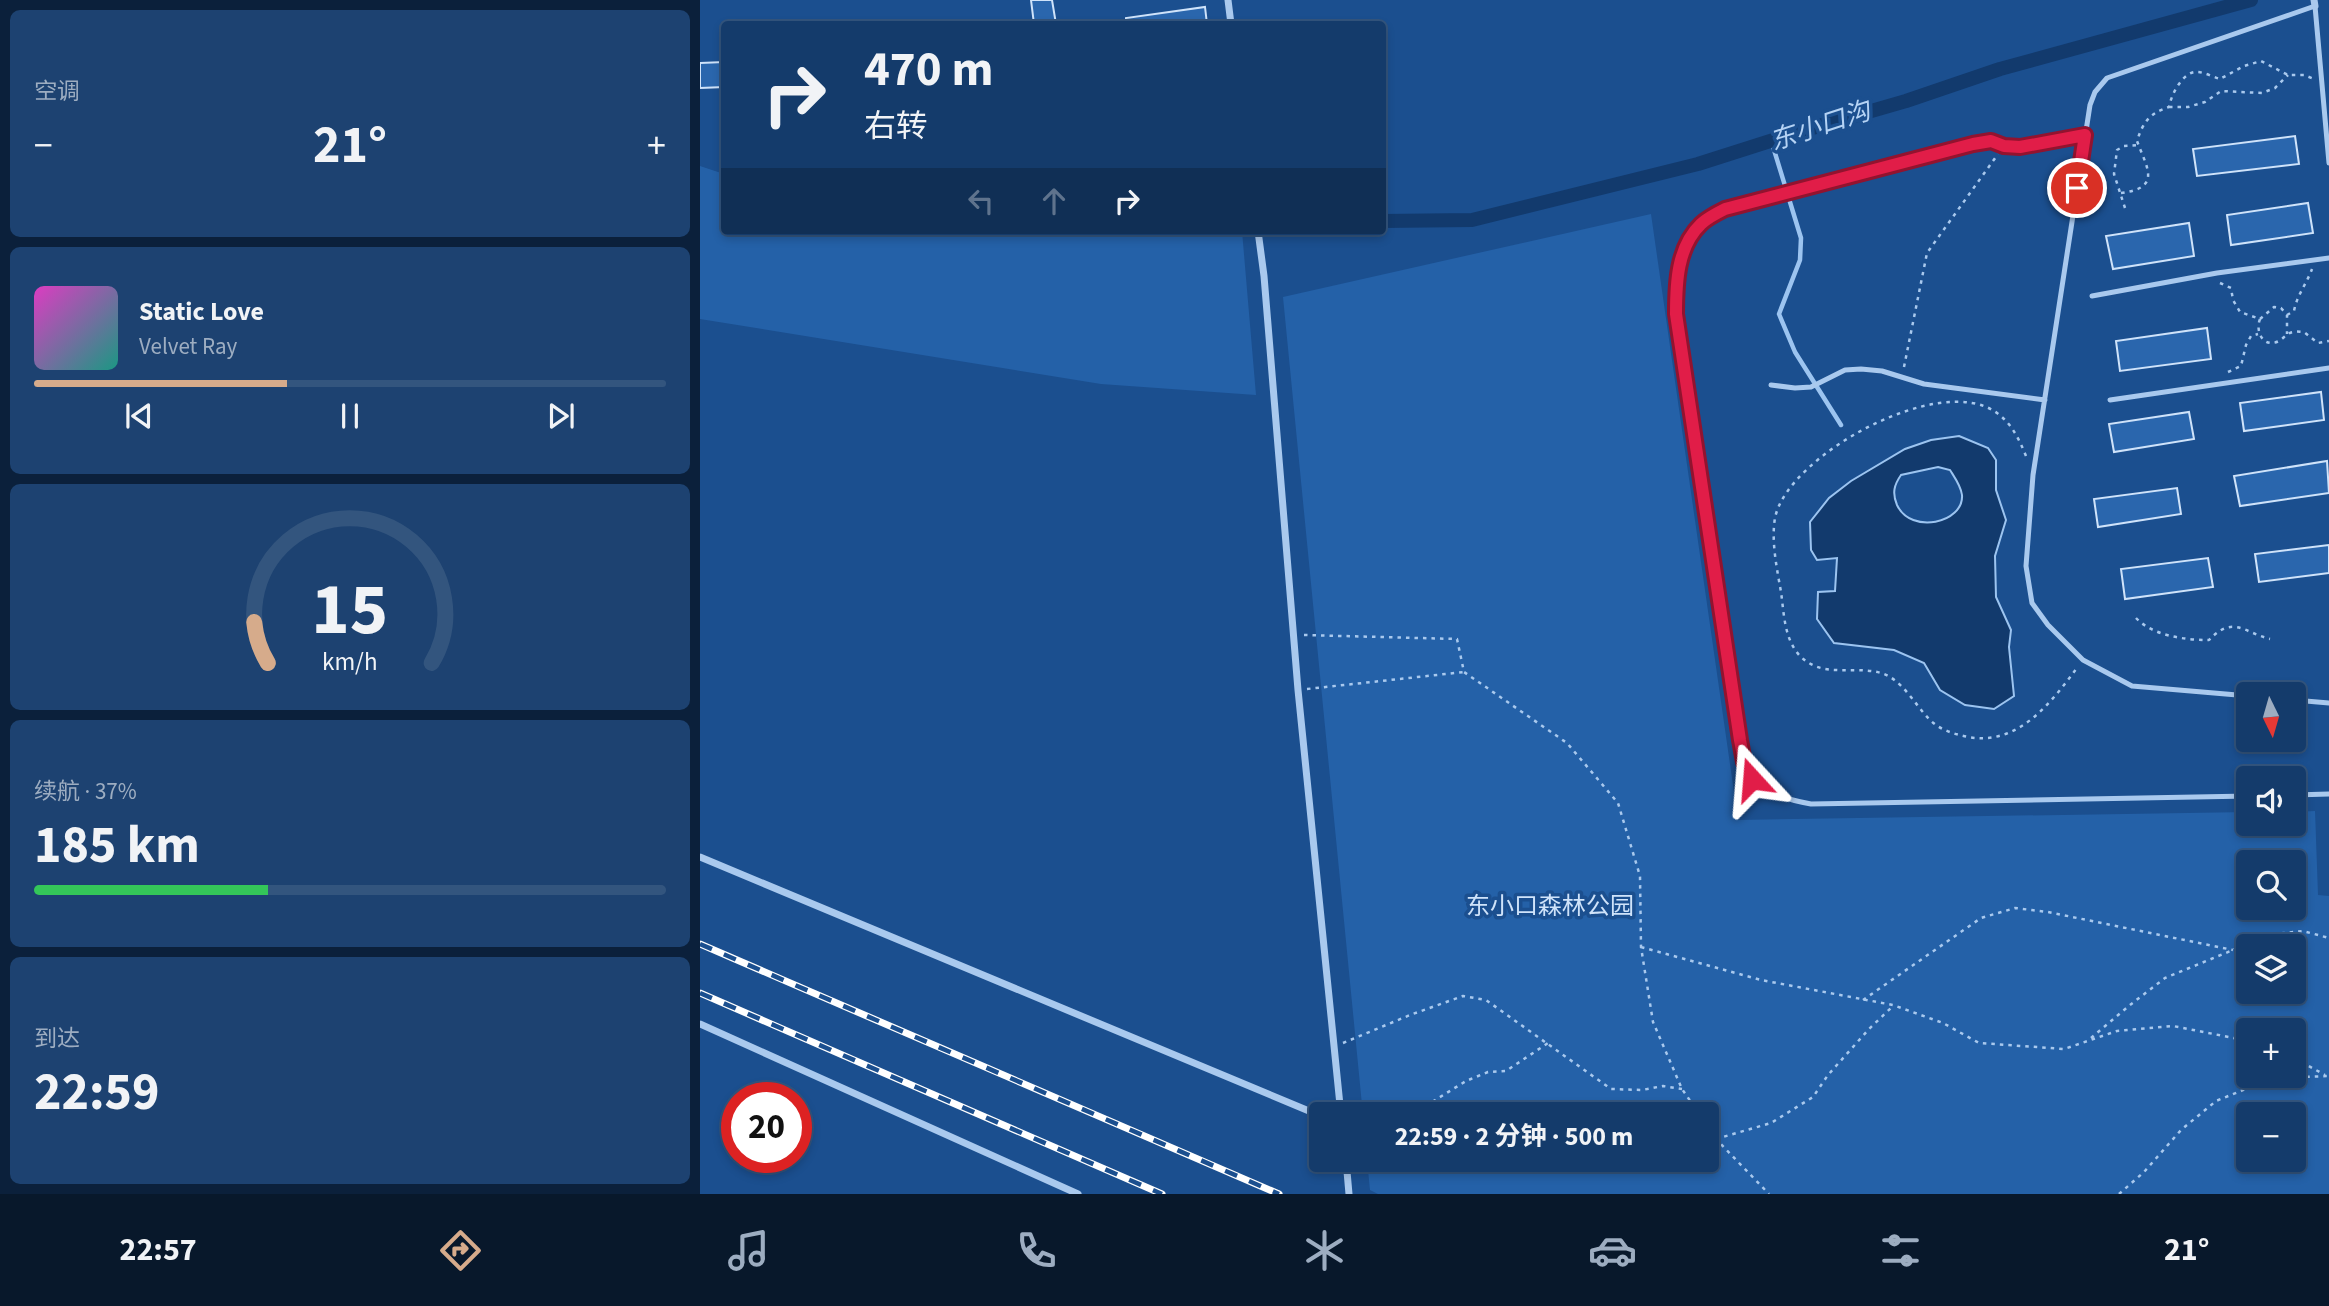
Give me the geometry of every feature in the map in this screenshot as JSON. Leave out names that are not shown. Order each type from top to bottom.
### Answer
[{"type":"street","points":[[1228,0],[1231,21]]},
{"type":"street","points":[[1259,235],[1298,690],[1340,1102]]},
{"type":"street","points":[[700,857],[1309,1111]]},
{"type":"street","points":[[700,1024],[1079,1194]]},
{"type":"street","points":[[1347,1172],[1349,1194]]},
{"type":"lane","points":[[2236,695],[2132,686],[2083,660],[2048,625],[2032,603],[2026,566],[2033,475],[2090,104],[2095,92],[2107,78],[2315,3],[2329,163]]},
{"type":"lane","points":[[2320,81],[2329,79]]},
{"type":"lane","points":[[2085,135],[2020,147],[2004,146],[1991,141],[1973,144],[1780,193],[1725,209],[1701,223],[1686,243],[1676,288],[1676,314],[1744,762],[1752,779],[1769,792],[1811,804],[2236,796]]},
{"type":"lane","points":[[2092,296],[2217,273],[2329,258]]},
{"type":"lane","points":[[2110,400],[2329,368]]},
{"type":"lane","points":[[1771,385],[1811,387],[1845,370],[1861,369],[1924,384],[2045,400]]},
{"type":"lane","points":[[2306,701],[2329,703]]},
{"type":"lane","points":[[2306,795],[2329,794]]},
{"type":"path","points":[[2169,107],[2180,84],[2190,73],[2199,72],[2220,79],[2244,66],[2262,61],[2288,75],[2304,75],[2320,81]]},
{"type":"path","points":[[2121,192],[2141,188],[2148,181],[2149,164],[2137,141],[2142,125],[2155,112],[2169,107],[2188,107],[2205,102],[2221,91],[2262,93],[2275,88],[2288,75]]},
{"type":"path","points":[[2125,208],[2114,174],[2117,150],[2124,146],[2139,145]]},
{"type":"path","points":[[1902,377],[1927,253],[2004,146]]},
{"type":"path","points":[[2287,315],[2294,311],[2298,295],[2316,260]]},
{"type":"path","points":[[2217,273],[2221,285],[2231,288],[2233,300],[2240,312],[2260,319]]},
{"type":"path","points":[[2287,334],[2287,315],[2281,308],[2274,307],[2260,319],[2257,327],[2259,334],[2267,342],[2277,342],[2291,332],[2304,332],[2318,343],[2329,341]]},
{"type":"path","points":[[2221,383],[2221,374],[2241,366],[2251,336],[2259,334]]},
{"type":"path","points":[[2033,475],[2017,434],[1996,412],[1968,402],[1936,403],[1908,409],[1860,430],[1788,487],[1775,517],[1775,553],[1787,634],[1800,655],[1817,668],[1882,673],[1899,684],[1936,726],[1958,735],[1980,739],[2009,734],[2033,719],[2053,701],[2083,660]]},
{"type":"path","points":[[2136,618],[2141,624],[2165,634],[2195,640],[2209,640],[2220,629],[2231,625],[2270,639]]},
{"type":"path","points":[[1294,635],[1457,639],[1464,672]]},
{"type":"path","points":[[1298,690],[1464,672],[1567,743],[1618,803],[1640,876],[1641,947],[1653,1022],[1682,1089],[1691,1102]]},
{"type":"path","points":[[1863,1000],[1981,918],[2015,908],[2049,912],[2233,950]]},
{"type":"path","points":[[2089,1040],[2165,978],[2233,950],[2257,936],[2303,932],[2329,938]]},
{"type":"path","points":[[1641,947],[1761,980],[1893,1005],[1943,1023],[1979,1043],[2064,1049],[2117,1031],[2173,1026],[2236,1038]]},
{"type":"path","points":[[1334,1048],[1462,996],[1486,1000],[1611,1089],[1642,1090],[1663,1086],[1682,1089]]},
{"type":"path","points":[[1719,1138],[1771,1123],[1813,1097],[1852,1048],[1893,1005]]},
{"type":"path","points":[[1432,1102],[1466,1081],[1488,1072],[1506,1072],[1548,1043]]},
{"type":"path","points":[[2306,1064],[2328,1076]]},
{"type":"path","points":[[2119,1194],[2144,1172],[2180,1130],[2216,1101],[2273,1078],[2328,1076]]},
{"type":"path","points":[[1719,1142],[1769,1194]]},
{"type":"green space","points":[[700,166],[721,173],[721,235],[1242,235],[1256,395],[1101,384],[700,319]]},
{"type":"green space","name":"东小口森林公园","points":[[1651,214],[1738,820],[2236,812],[2236,836],[2306,836],[2306,811],[2315,811],[2318,895],[2329,896],[2329,1194],[1378,1194],[1370,1190],[1368,1172],[1719,1172],[1719,1102],[1362,1102],[1283,297]]},
{"type":"shaded area","points":[[1959,436],[1988,448],[1996,460],[1996,490],[2006,520],[1995,556],[1996,597],[2011,630],[2009,647],[2014,696],[1994,709],[1965,705],[1940,690],[1924,663],[1894,650],[1834,643],[1817,619],[1818,592],[1835,591],[1837,558],[1817,560],[1811,550],[1810,522],[1829,498],[1851,481],[1905,449],[1931,440]],"holes":[[[1938,467],[1950,470],[1962,495],[1955,513],[1936,522],[1913,520],[1904,514],[1895,501],[1894,493],[1901,475]]]},
{"type":"building","points":[[1031,0],[1052,0],[1056,21],[1034,21]]},
{"type":"building","points":[[1205,7],[1207,21],[1126,21],[1126,18]]},
{"type":"building","points":[[721,62],[721,87],[700,88],[700,63]]},
{"type":"building","points":[[2295,136],[2299,164],[2197,176],[2193,149]]},
{"type":"building","points":[[2308,203],[2313,233],[2231,245],[2227,215]]},
{"type":"building","points":[[2189,223],[2194,256],[2113,269],[2106,236]]},
{"type":"building","points":[[2207,328],[2211,359],[2120,371],[2116,341]]},
{"type":"building","points":[[2321,392],[2324,420],[2244,431],[2240,403]]},
{"type":"building","points":[[2189,412],[2194,439],[2114,452],[2109,424]]},
{"type":"building","points":[[2327,461],[2329,493],[2240,506],[2234,476]]},
{"type":"building","points":[[2177,488],[2181,514],[2098,527],[2094,499]]},
{"type":"building","points":[[2329,545],[2329,573],[2259,582],[2255,554]]},
{"type":"building","points":[[2208,558],[2213,587],[2125,599],[2121,569]]},
{"type":"waterway","name":"东小口沟","points":[[1386,221],[1472,220],[1698,164],[1906,101],[2000,69],[2251,0]]},
{"type":"waterway","points":[[1771,140],[1801,238],[1800,260],[1779,314],[1795,352],[1841,425]]},
{"type":"railway","points":[[700,944],[1279,1194]]},
{"type":"railway","points":[[700,993],[1162,1194]]},
{"type":"route","points":[[1752,779],[1744,762],[1740,740],[1676,314],[1676,288],[1686,243],[1701,223],[1725,209],[1991,141],[2004,146],[2020,147],[2085,135],[2077,188]]}]
